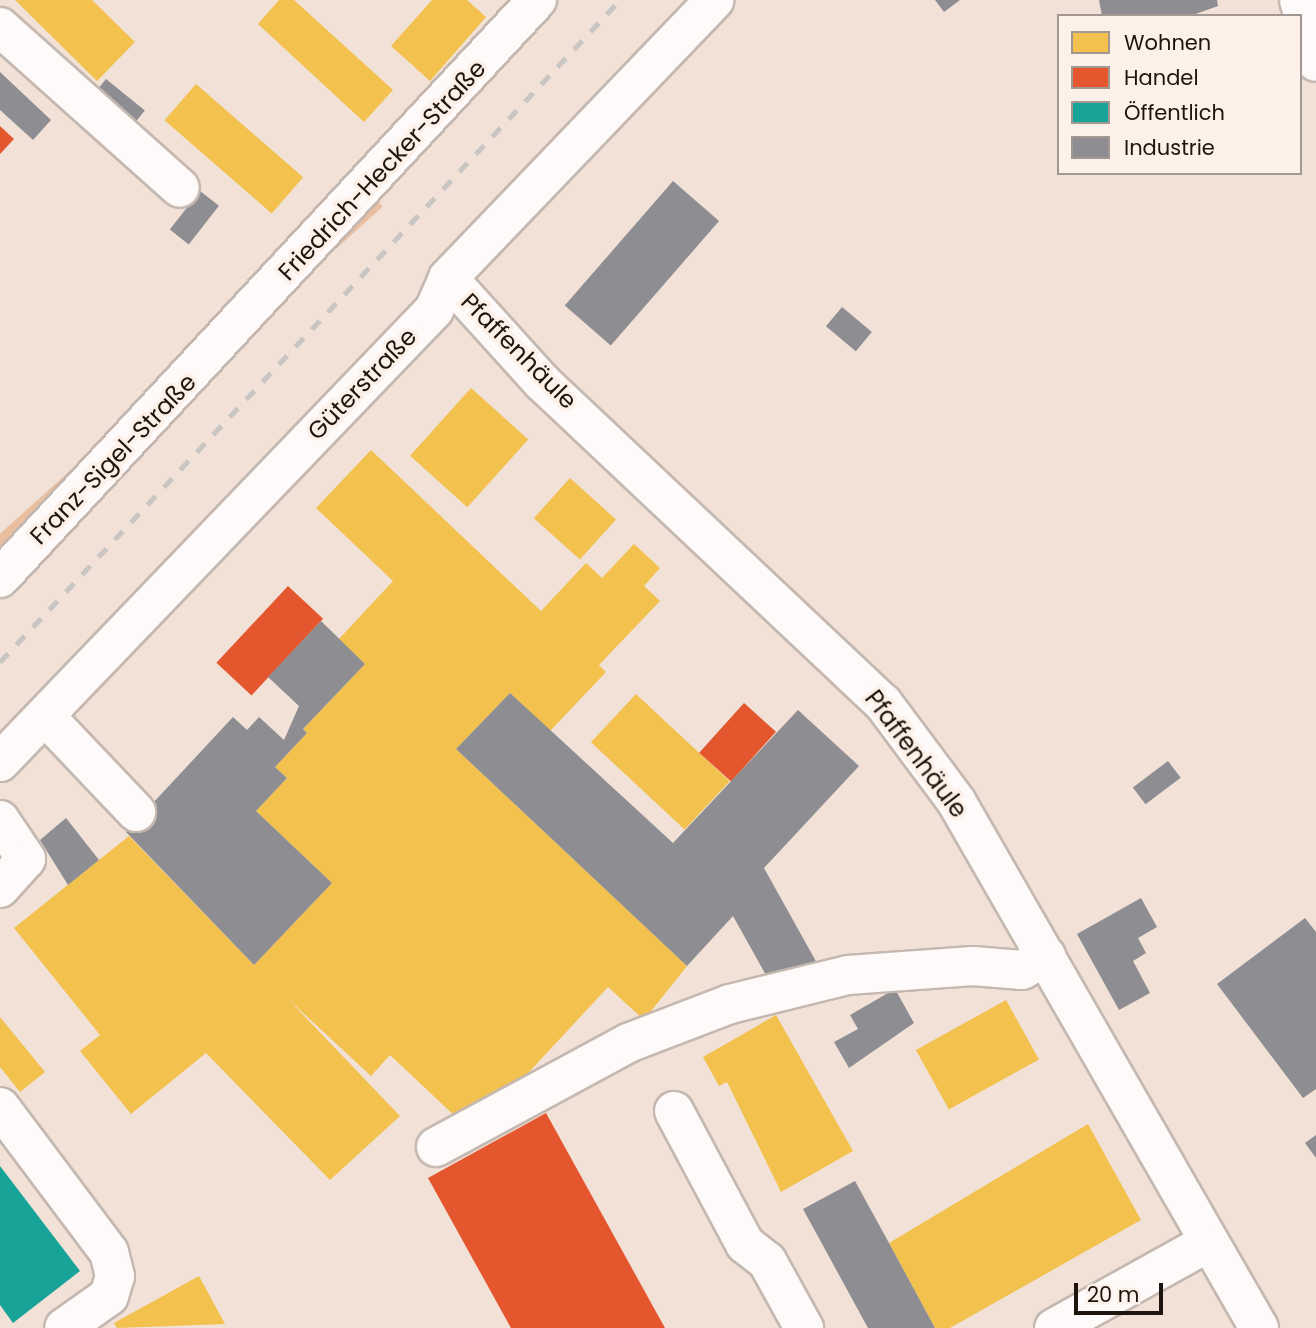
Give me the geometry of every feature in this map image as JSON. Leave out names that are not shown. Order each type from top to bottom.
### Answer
[{"type":"street","name":"Friedrich-Hecker-Straße","points":[[226,340],[537,0]]},
{"type":"street","name":"Güterstraße","points":[[0,762],[434,310],[447,278],[715,0]]},
{"type":"street","points":[[1299,0],[1316,62]]},
{"type":"street","points":[[0,27],[180,188]]},
{"type":"street","name":"Pfaffenhäule","points":[[447,278],[542,382],[883,703],[956,801],[1259,1328]]},
{"type":"street","name":"Franz-Sigel-Straße","points":[[0,578],[226,340]]},
{"type":"street","points":[[46,717],[136,812]]},
{"type":"street","points":[[0,820],[26,859],[0,888]]},
{"type":"street","points":[[436,1147],[628,1043],[730,1004],[848,975],[972,965],[1022,970],[1046,956]]},
{"type":"street","points":[[0,1107],[109,1252],[115,1276],[109,1296],[64,1328]]},
{"type":"street","points":[[674,1111],[745,1244],[767,1261],[804,1328]]},
{"type":"street","points":[[1054,1328],[1209,1242]]},
{"type":"shaded area","points":[[374,197],[383,207],[0,551],[0,534]]},
{"type":"building: Wohnen","points":[[15,0],[92,0],[135,42],[97,81]]},
{"type":"building: Wohnen","points":[[279,0],[294,0],[393,90],[364,122],[258,24]]},
{"type":"building: Wohnen","points":[[432,0],[467,0],[486,17],[430,81],[391,46]]},
{"type":"building: Wohnen","points":[[196,84],[303,177],[272,213],[165,120]]},
{"type":"building: Wohnen","points":[[471,388],[528,440],[467,507],[410,456]]},
{"type":"building: Wohnen","points":[[371,450],[541,611],[586,563],[602,578],[634,544],[660,568],[644,586],[660,601],[599,665],[606,672],[550,731],[510,693],[456,749],[687,966],[644,1020],[608,987],[517,1085],[457,1118],[390,1055],[371,1076],[288,999],[400,1116],[330,1180],[206,1053],[131,1114],[80,1051],[100,1035],[14,928],[129,836],[254,965],[332,883],[256,811],[287,778],[275,767],[307,733],[303,729],[365,664],[339,639],[393,581],[316,508]]},
{"type":"building: Wohnen","points":[[570,478],[616,519],[580,560],[534,518]]},
{"type":"building: Wohnen","points":[[636,694],[730,781],[685,830],[591,742]]},
{"type":"building: Wohnen","points":[[1006,1000],[1039,1059],[949,1109],[916,1050]]},
{"type":"building: Wohnen","points":[[776,1015],[853,1151],[781,1192],[727,1082],[719,1086],[703,1057]]},
{"type":"building: Wohnen","points":[[0,1017],[45,1072],[20,1092],[0,1067]]},
{"type":"building: Wohnen","points":[[1088,1124],[1141,1220],[950,1328],[935,1328],[889,1243]]},
{"type":"building: Wohnen","points":[[199,1276],[225,1324],[117,1328],[114,1323]]},
{"type":"building: Handel","points":[[0,126],[14,139],[0,154]]},
{"type":"building: Handel","points":[[288,586],[323,619],[251,696],[216,663]]},
{"type":"building: Handel","points":[[744,703],[776,732],[731,782],[699,753]]},
{"type":"building: Handel","points":[[546,1113],[665,1328],[511,1328],[428,1178]]},
{"type":"building: Öffentlich","points":[[0,1166],[80,1271],[13,1323],[0,1305]]},
{"type":"building: Industrie","points":[[935,0],[960,0],[944,12]]},
{"type":"building: Industrie","points":[[1099,0],[1217,0],[1218,6],[1196,14],[1102,14]]},
{"type":"building: Industrie","points":[[0,72],[51,120],[33,140],[0,110]]},
{"type":"building: Industrie","points":[[106,79],[145,110],[128,131],[90,99]]},
{"type":"building: Industrie","points":[[673,181],[719,221],[611,346],[565,306]]},
{"type":"building: Industrie","points":[[200,191],[219,206],[189,244],[170,230]]},
{"type":"building: Industrie","points":[[842,307],[872,332],[856,351],[826,326]]},
{"type":"building: Industrie","points":[[321,621],[365,664],[303,729],[307,733],[275,767],[287,778],[256,811],[332,883],[254,965],[126,832],[233,717],[247,730],[259,717],[284,740],[299,706],[268,677]]},
{"type":"building: Industrie","points":[[510,693],[673,843],[798,710],[859,766],[764,868],[818,965],[767,977],[733,916],[687,966],[456,749]]},
{"type":"building: Industrie","points":[[1168,761],[1181,778],[1145,804],[1133,787]]},
{"type":"building: Industrie","points":[[66,818],[99,860],[68,885],[40,840]]},
{"type":"building: Industrie","points":[[1141,898],[1157,927],[1138,938],[1146,953],[1133,961],[1150,993],[1119,1010],[1077,934]]},
{"type":"building: Industrie","points":[[1305,918],[1316,932],[1316,1089],[1303,1098],[1217,984]]},
{"type":"building: Industrie","points":[[895,989],[914,1023],[849,1068],[834,1042],[858,1029],[850,1015]]},
{"type":"building: Industrie","points":[[1316,1135],[1316,1158],[1305,1143]]},
{"type":"building: Industrie","points":[[855,1181],[935,1328],[868,1328],[803,1209]]},
{"type":"railway","points":[[0,662],[620,0]]}]
